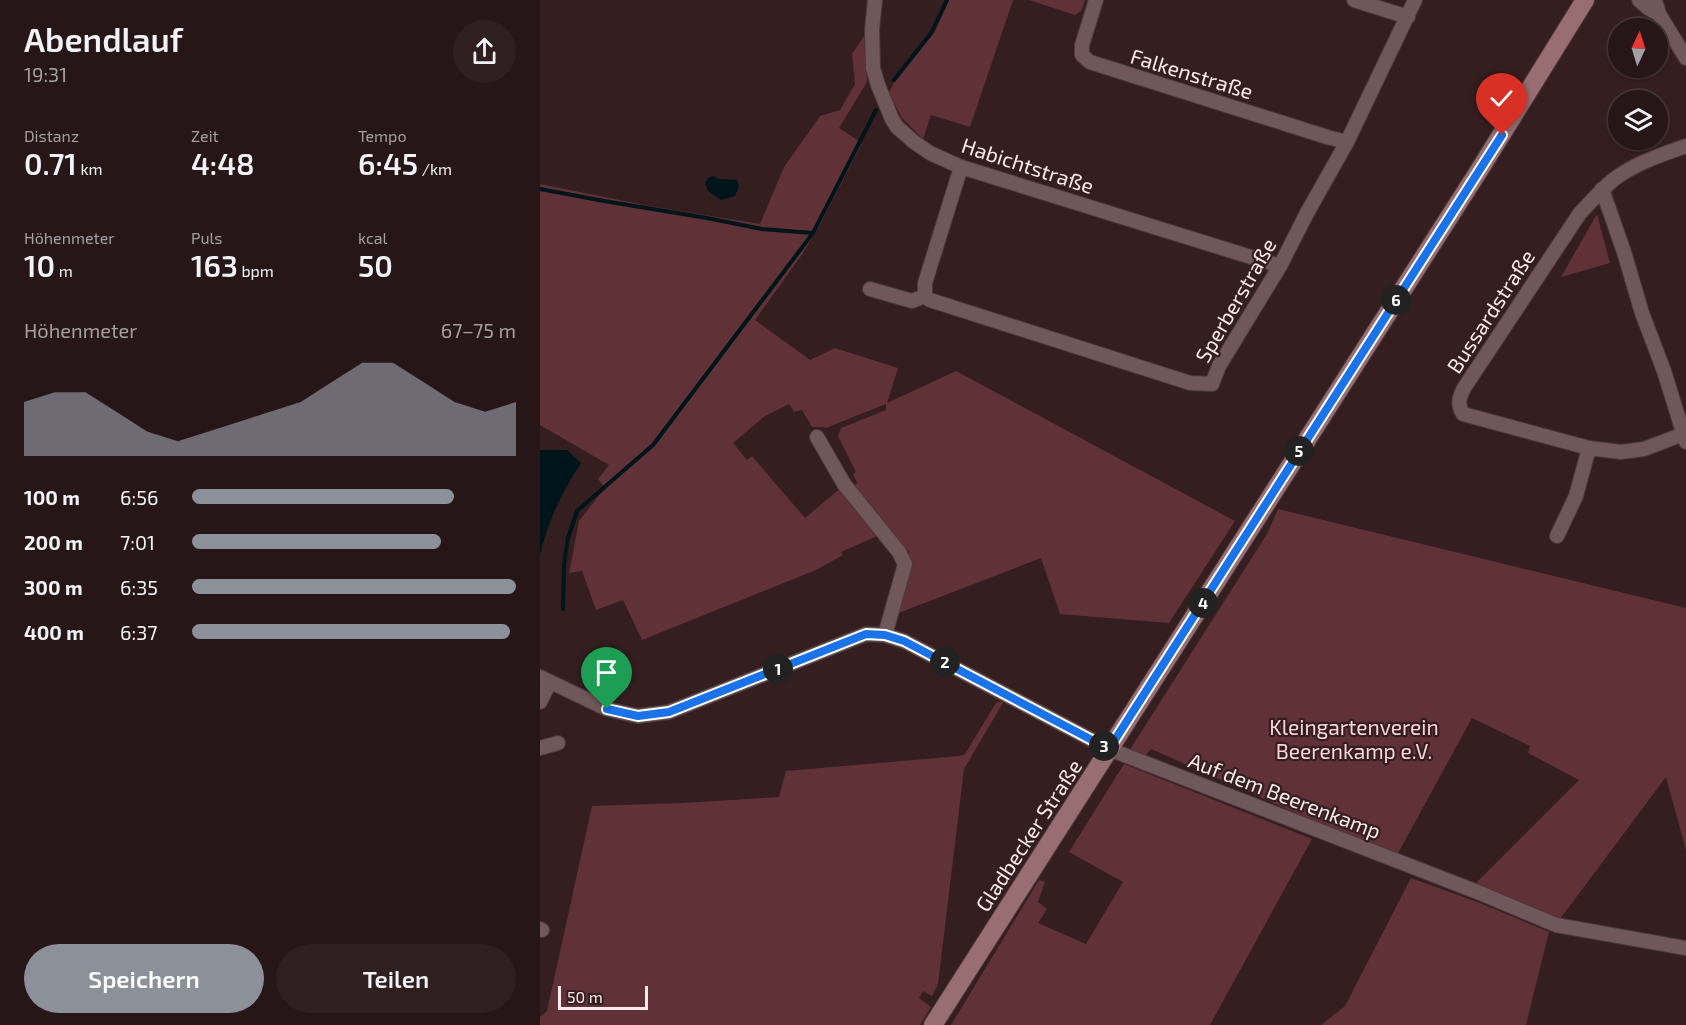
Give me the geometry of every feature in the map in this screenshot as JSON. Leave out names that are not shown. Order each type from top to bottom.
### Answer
[{"type":"main road","name":"Gladbecker Straße","points":[[933,1025],[1486,160],[1521,100],[1585,0]]},
{"type":"street","name":"Habichtstraße","points":[[875,0],[872,30],[873,68],[878,85],[897,127],[930,153],[961,167],[1280,266]]},
{"type":"street","name":"Falkenstraße","points":[[1096,0],[1082,45],[1082,55],[1090,62],[1327,138],[1347,142]]},
{"type":"street","points":[[1354,0],[1407,17]]},
{"type":"street","name":"Sperberstraße","points":[[870,289],[912,301],[925,296],[930,300],[1190,383],[1212,384],[1219,366],[1280,266],[1347,142],[1415,0]]},
{"type":"street","points":[[1639,0],[1659,14]]},
{"type":"street","points":[[1655,0],[1659,14],[1686,58]]},
{"type":"street","name":"Bussardstraße","points":[[1602,189],[1685,437],[1644,449],[1621,452],[1589,448],[1463,414],[1459,407],[1459,397],[1464,388],[1580,213],[1602,189],[1629,169],[1649,159],[1686,147]]},
{"type":"street","points":[[925,296],[925,283],[961,167]]},
{"type":"street","points":[[817,436],[844,484],[899,552],[905,564],[885,635]]},
{"type":"street","points":[[1557,536],[1575,496],[1589,448]]},
{"type":"street","name":"Auf dem Beerenkamp","points":[[540,702],[545,680],[607,709],[638,716],[669,712],[866,634],[885,635],[904,641],[1109,749],[1480,893],[1556,925],[1686,948]]},
{"type":"street","points":[[540,748],[558,743]]},
{"type":"green space","points":[[949,0],[1013,0],[970,127],[931,115],[923,139],[902,118],[889,93],[895,80],[936,28]]},
{"type":"green space","points":[[1029,0],[1085,0],[1081,11],[1075,15]]},
{"type":"green space","points":[[864,36],[867,82],[839,128],[862,143],[819,227],[755,320],[810,360],[835,348],[898,368],[887,403],[956,371],[1235,521],[1169,623],[1060,614],[1041,558],[896,614],[907,575],[909,552],[894,535],[891,536],[852,488],[857,483],[853,474],[856,472],[838,436],[841,428],[886,410],[886,404],[826,428],[812,427],[802,410],[794,412],[789,404],[765,416],[733,443],[747,460],[752,456],[805,518],[842,487],[882,534],[841,552],[843,555],[816,570],[642,640],[623,600],[596,610],[582,571],[569,573],[579,521],[606,489],[598,479],[609,465],[540,425],[540,184],[649,206],[760,224],[784,167],[820,116],[840,110],[855,84],[852,54]]},
{"type":"green space","points":[[1597,214],[1610,263],[1561,277]]},
{"type":"green space","name":"Kleingartenverein Beerenkamp e.V.","points":[[1278,509],[1686,608],[1686,850],[1666,777],[1560,919],[1473,886],[1579,780],[1528,753],[1530,746],[1472,718],[1396,857],[1151,749],[1143,758],[1129,751],[1267,534]]},
{"type":"green space","points":[[1004,701],[964,769],[938,984],[932,996],[923,991],[919,998],[931,1007],[920,1025],[540,1025],[540,1017],[547,1011],[592,806],[779,797],[786,771],[960,756],[965,754],[996,703]]},
{"type":"green space","points":[[1124,764],[1312,839],[1210,1025],[951,1025],[1039,880],[1045,882],[1038,902],[1047,909],[1038,923],[1086,944],[1123,882],[1069,852]]},
{"type":"green space","points":[[1411,878],[1480,903],[1549,932],[1526,1025],[1321,1025],[1345,1006]]},
{"type":"shaded area","points":[[713,176],[720,179],[737,180],[739,186],[735,196],[721,200],[708,191],[705,183]]},
{"type":"shaded area","points":[[540,450],[567,450],[581,463],[556,507],[540,555]]},
{"type":"waterway","points":[[894,80],[932,32],[947,0]]},
{"type":"waterway","points":[[540,189],[762,229],[813,233],[876,110]]},
{"type":"waterway","points":[[563,609],[564,564],[568,538],[577,511],[653,445],[813,233]]},
{"type":"route","points":[[607,709],[638,716],[669,712],[866,634],[885,635],[904,641],[1109,749],[1502,135]]}]
